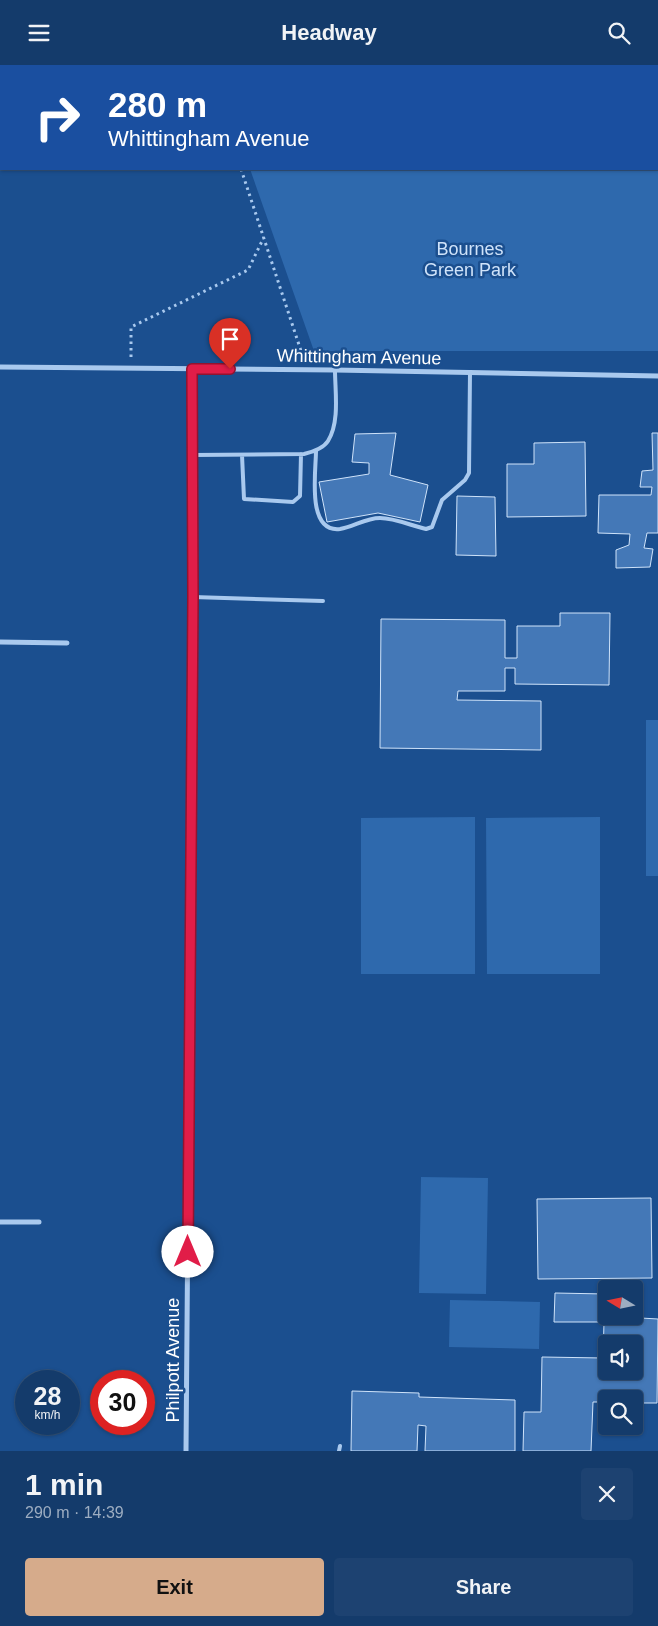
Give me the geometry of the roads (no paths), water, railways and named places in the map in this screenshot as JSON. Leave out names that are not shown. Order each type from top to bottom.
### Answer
[{"type":"street","name":"Whittingham Avenue","points":[[0,367],[307,369],[658,376]]},
{"type":"street","name":"Philpott Avenue","points":[[186,1451],[193,597],[192,369]]},
{"type":"street","points":[[0,643],[67,643]]},
{"type":"street","points":[[0,1222],[39,1222]]},
{"type":"lane","points":[[192,455],[301,455],[316,451],[328,443],[332,430],[335,370]]},
{"type":"lane","points":[[316,451],[315,510],[323,524],[333,529],[339,529],[364,520],[382,518],[426,529],[432,527],[442,500],[465,480],[469,473],[470,372]]},
{"type":"lane","points":[[242,455],[244,499],[293,502],[300,496],[301,455]]},
{"type":"lane","points":[[193,597],[323,601]]},
{"type":"park label","name":"Bournes Green Park","points":[[470,259]]}]
